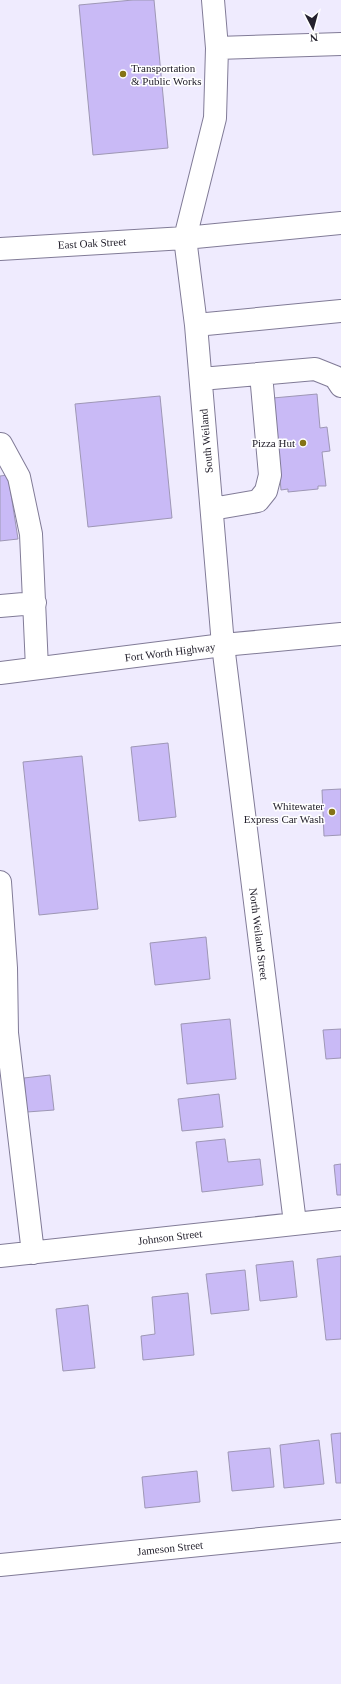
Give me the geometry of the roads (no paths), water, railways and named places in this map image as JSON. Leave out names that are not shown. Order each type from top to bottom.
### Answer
[{"type":"street","points":[[185,238],[214,118],[217,48],[213,0]]},
{"type":"street","points":[[217,48],[341,44]]},
{"type":"street","name":"East Oak Street","points":[[0,249],[185,238],[341,223]]},
{"type":"street","name":"South Weiland","points":[[185,238],[196,325],[223,645]]},
{"type":"street","points":[[196,325],[341,311]]},
{"type":"street","points":[[201,379],[315,369],[335,377],[341,386]]},
{"type":"street","points":[[212,509],[258,501],[266,490],[270,475],[261,374]]},
{"type":"street","points":[[0,441],[19,478],[31,534],[37,668]]},
{"type":"street","points":[[0,606],[35,603]]},
{"type":"street","name":"Fort Worth Highway","points":[[0,673],[223,645],[341,634]]},
{"type":"street","name":"North Weiland Street","points":[[223,645],[295,1223]]},
{"type":"street","points":[[0,882],[6,968],[7,1033],[32,1253]]},
{"type":"street","name":"Johnson Street","points":[[0,1256],[341,1219]]},
{"type":"street","name":"Jameson Street","points":[[0,1565],[341,1531]]},
{"type":"place","name":"Transportation & Public Works","points":[[123,74]]},
{"type":"place","name":"Pizza Hut","points":[[303,443]]},
{"type":"place","name":"Whitewater Express Car Wash","points":[[332,812]]}]
